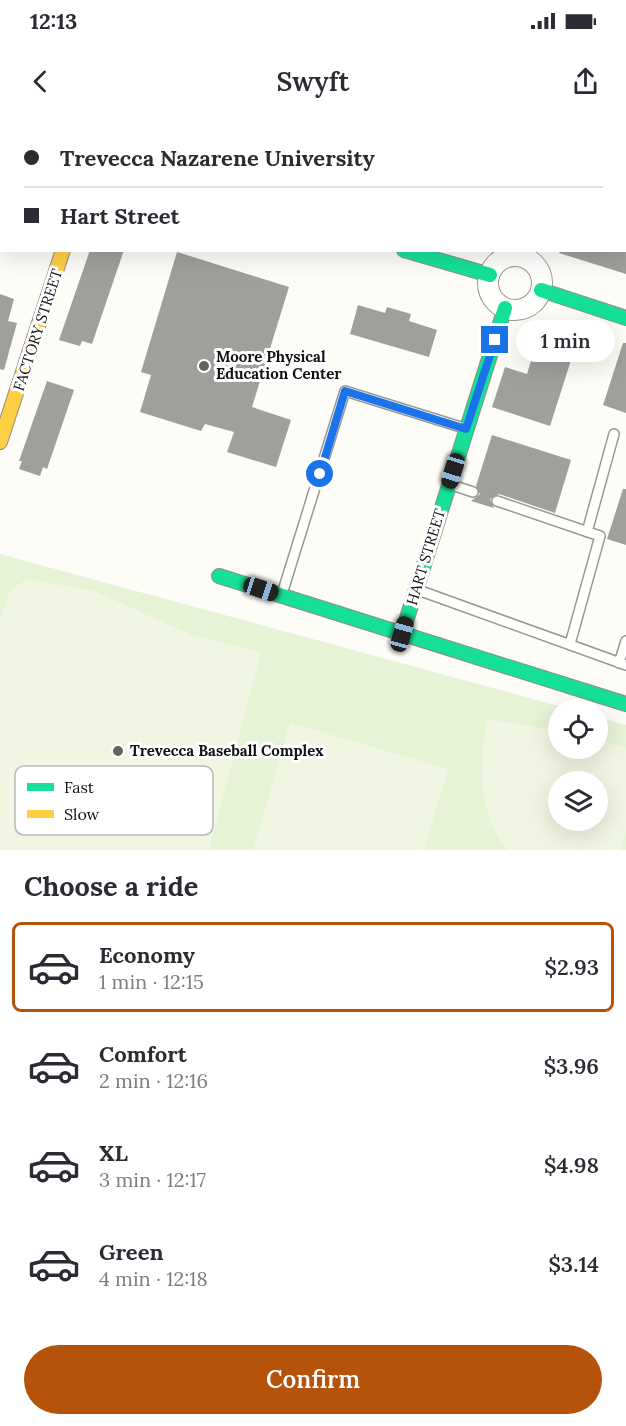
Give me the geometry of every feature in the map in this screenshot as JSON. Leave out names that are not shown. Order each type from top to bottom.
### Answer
[{"type":"street","name":"FACTORY STREET","points":[[0,442],[7,404],[62,252]]},
{"type":"street","points":[[411,252],[490,275]]},
{"type":"street","points":[[524,254],[537,267],[541,276],[541,291],[538,298],[524,309],[505,308],[494,299],[490,291],[490,275],[494,268],[507,258],[524,254]]},
{"type":"street","points":[[541,291],[626,318]]},
{"type":"street","name":"HART STREET","points":[[402,634],[505,308]]},
{"type":"street","points":[[219,576],[626,704]]},
{"type":"lane","points":[[282,596],[345,391],[466,429]]},
{"type":"lane","points":[[587,532],[614,434]]},
{"type":"lane","points":[[449,484],[473,492]]},
{"type":"lane","points":[[497,501],[600,536],[570,644]]},
{"type":"lane","points":[[415,590],[622,664],[626,641]]},
{"type":"green space","points":[[0,554],[548,703],[548,759],[608,759],[608,720],[626,725],[626,850],[0,850]]},
{"type":"green space","name":"Trevecca Baseball Complex","points":[[27,579],[94,591],[194,636],[261,652],[213,835],[213,766],[15,766],[15,835],[213,835],[209,850],[0,850],[0,621],[10,591]]},
{"type":"green space","points":[[487,719],[548,729],[548,759],[608,759],[608,742],[626,748],[626,832],[620,850],[509,850],[498,836],[486,805],[483,788],[483,753]]},
{"type":"green space","points":[[290,723],[448,769],[424,850],[253,850]]},
{"type":"building","points":[[89,252],[123,252],[92,344],[82,341],[80,346],[59,340]]},
{"type":"building","name":"Moore Physical Education Center","points":[[177,252],[289,287],[252,407],[291,420],[276,467],[227,452],[234,432],[205,424],[201,431],[140,412],[151,375],[141,372]]},
{"type":"building","points":[[626,252],[626,274],[559,253]]},
{"type":"building","points":[[0,294],[14,299],[8,321],[17,323],[4,370],[0,369]]},
{"type":"building","points":[[358,305],[385,313],[387,307],[411,314],[409,321],[437,330],[429,357],[350,334]]},
{"type":"building","points":[[547,337],[569,344],[566,352],[573,354],[550,426],[492,407],[505,367],[527,374],[537,341],[545,343]]},
{"type":"building","points":[[623,343],[626,343],[626,413],[603,405]]},
{"type":"building","points":[[47,381],[74,390],[47,469],[43,467],[40,476],[19,469],[22,461],[19,461]]},
{"type":"building","points":[[492,435],[571,460],[555,513],[499,494],[490,499],[494,508],[471,501],[480,494],[476,486]]},
{"type":"building","points":[[623,489],[626,489],[626,545],[607,539]]},
{"type":"traffic: fast","points":[[411,252],[490,275]]},
{"type":"traffic: fast","points":[[541,290],[626,318]]},
{"type":"traffic: fast","points":[[402,634],[505,308]]},
{"type":"traffic: fast","points":[[219,576],[626,704]]},
{"type":"traffic: slow","points":[[0,442],[62,252]]},
{"type":"place","name":"Moore Physical Education Center","points":[[204,366]]},
{"type":"place","name":"Trevecca Baseball Complex","points":[[118,751]]},
{"type":"route","points":[[320,474],[345,391],[466,429],[495,340]]}]
